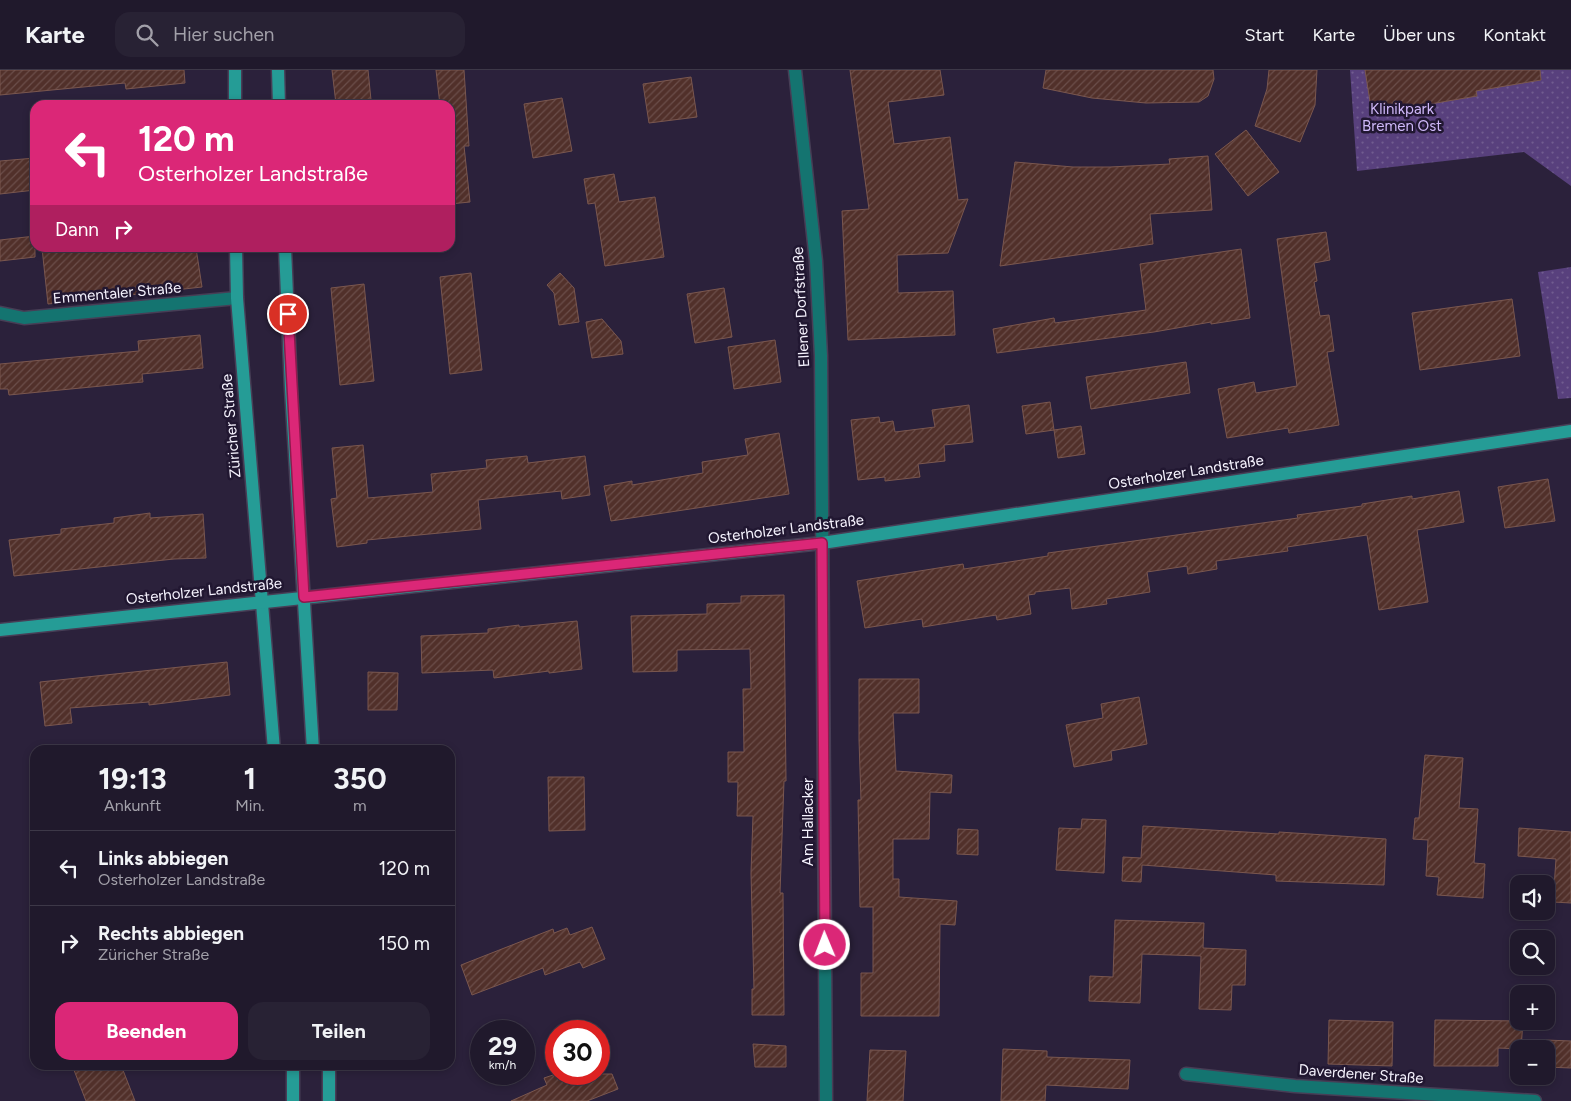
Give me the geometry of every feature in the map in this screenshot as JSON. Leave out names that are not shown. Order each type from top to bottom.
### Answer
[{"type":"main road","points":[[235,70],[235,100]]},
{"type":"main road","points":[[278,70],[279,100]]},
{"type":"main road","name":"Züricher Straße","points":[[236,252],[237,298],[274,745]]},
{"type":"main road","points":[[285,252],[291,389],[313,745]]},
{"type":"main road","name":"Osterholzer Landstraße","points":[[0,630],[822,543],[1571,431]]},
{"type":"main road","points":[[293,1070],[293,1101]]},
{"type":"main road","points":[[329,1070],[329,1101]]},
{"type":"street","name":"Ellener Dorfstraße","points":[[795,70],[816,262],[821,356],[822,543]]},
{"type":"street","name":"Emmentaler Straße","points":[[0,313],[24,318],[237,298]]},
{"type":"street","name":"Am Hallacker","points":[[822,543],[826,1101]]},
{"type":"street","name":"Daverdener Straße","points":[[1186,1074],[1295,1086],[1535,1101]]},
{"type":"green space","name":"Klinikpark Bremen Ost","points":[[1350,70],[1571,70],[1571,186],[1524,152],[1357,171]]},
{"type":"green space","points":[[1571,267],[1571,398],[1558,399],[1538,272]]},
{"type":"building","points":[[0,70],[184,70],[185,83],[126,89],[125,83],[0,95]]},
{"type":"building","points":[[332,70],[368,70],[371,100],[336,100]]},
{"type":"building","points":[[436,70],[464,70],[469,146],[464,146],[470,202],[455,204],[455,100],[439,100]]},
{"type":"building","points":[[850,70],[940,70],[944,95],[888,102],[894,144],[950,137],[958,200],[968,199],[948,253],[897,255],[898,293],[953,291],[955,335],[848,340],[842,211],[869,209]]},
{"type":"building","points":[[1046,70],[1213,70],[1214,79],[1208,96],[1199,102],[1146,103],[1092,98],[1043,88]]},
{"type":"building","points":[[1269,70],[1317,70],[1315,105],[1300,142],[1255,126],[1267,89]]},
{"type":"building","points":[[1365,70],[1540,70],[1541,80],[1476,91],[1477,96],[1372,114]]},
{"type":"building","points":[[691,77],[697,117],[649,123],[643,84]]},
{"type":"building","points":[[562,98],[572,151],[533,158],[524,104]]},
{"type":"building","points":[[1246,130],[1279,172],[1248,196],[1215,154]]},
{"type":"building","points":[[1208,156],[1212,210],[1150,214],[1153,244],[1000,266],[1015,162],[1073,167],[1110,167],[1170,164],[1169,159]]},
{"type":"building","points":[[30,158],[30,191],[0,194],[0,161]]},
{"type":"building","points":[[614,174],[619,202],[655,197],[664,257],[605,266],[595,203],[588,204],[584,179]]},
{"type":"building","points":[[1326,232],[1330,260],[1314,263],[1317,281],[1314,282],[1320,316],[1329,315],[1334,351],[1327,352],[1339,425],[1289,433],[1288,428],[1227,438],[1218,389],[1254,382],[1256,393],[1297,386],[1277,239]]},
{"type":"building","points":[[30,237],[30,252],[35,252],[35,257],[0,261],[0,240]]},
{"type":"building","points":[[1241,249],[1250,318],[997,353],[993,329],[1054,318],[1055,323],[1146,310],[1140,264]]},
{"type":"building","points":[[42,252],[197,252],[202,287],[48,304]]},
{"type":"building","points":[[471,273],[482,370],[450,374],[440,277]]},
{"type":"building","points":[[560,273],[574,288],[579,322],[559,325],[554,293],[547,285]]},
{"type":"building","points":[[364,284],[374,381],[340,385],[331,288]]},
{"type":"building","points":[[724,288],[732,337],[695,343],[687,294]]},
{"type":"building","points":[[1512,299],[1520,356],[1420,370],[1412,313]]},
{"type":"building","points":[[602,319],[621,341],[623,354],[592,358],[586,322]]},
{"type":"building","points":[[200,335],[203,368],[142,374],[143,382],[9,395],[8,389],[0,389],[0,364],[139,351],[138,341]]},
{"type":"building","points":[[775,340],[781,382],[734,389],[728,347]]},
{"type":"building","points":[[1186,362],[1190,393],[1091,409],[1086,377]]},
{"type":"building","points":[[1050,402],[1054,430],[1026,434],[1022,406]]},
{"type":"building","points":[[969,405],[973,442],[944,445],[945,461],[918,464],[920,477],[885,481],[885,477],[858,480],[851,420],[879,417],[880,423],[893,421],[895,432],[935,427],[932,410]]},
{"type":"building","points":[[1081,426],[1085,454],[1058,458],[1054,430]]},
{"type":"building","points":[[779,433],[789,494],[611,521],[604,486],[632,481],[632,485],[703,473],[702,462],[748,455],[745,439]]},
{"type":"building","points":[[363,445],[368,498],[433,492],[431,474],[487,468],[486,460],[527,456],[528,463],[585,456],[590,495],[562,499],[561,491],[478,500],[481,529],[367,540],[367,543],[337,547],[331,499],[337,498],[332,448]]},
{"type":"building","points":[[1548,479],[1555,521],[1505,528],[1498,487]]},
{"type":"building","points":[[1459,491],[1464,522],[1417,530],[1428,602],[1379,610],[1367,535],[1287,547],[1288,551],[1216,561],[1217,569],[1188,574],[1187,566],[1147,572],[1150,592],[1106,599],[1107,604],[1072,609],[1070,588],[1035,592],[1035,594],[1028,595],[1031,614],[997,620],[996,615],[923,627],[922,619],[865,628],[857,581],[963,564],[964,569],[1048,556],[1048,553],[1298,518],[1297,515],[1362,506],[1362,504],[1412,496],[1412,499]]},
{"type":"building","points":[[150,513],[150,518],[203,514],[206,558],[174,559],[14,576],[9,540],[61,534],[61,529],[114,523],[114,518]]},
{"type":"building","points":[[784,595],[786,781],[784,781],[780,893],[783,893],[784,1015],[752,1015],[752,989],[754,989],[751,873],[753,816],[737,816],[738,782],[728,782],[728,752],[744,752],[743,689],[751,689],[750,649],[677,650],[677,671],[633,672],[631,616],[707,614],[707,604],[741,603],[741,596]]},
{"type":"building","points":[[577,621],[582,669],[494,678],[493,670],[422,673],[421,636],[488,633],[488,629]]},
{"type":"building","points":[[227,662],[230,695],[149,705],[149,702],[70,708],[72,723],[45,726],[40,682]]},
{"type":"building","points":[[368,672],[398,673],[397,710],[368,710]]},
{"type":"building","points":[[859,679],[919,679],[919,713],[893,713],[896,771],[952,775],[951,793],[930,792],[929,839],[893,839],[893,879],[899,879],[899,897],[957,901],[955,925],[940,924],[939,1016],[861,1016],[861,973],[873,973],[873,907],[860,907],[858,800],[861,800]]},
{"type":"building","points":[[1139,697],[1147,744],[1111,751],[1112,760],[1074,767],[1066,725],[1103,718],[1101,704]]},
{"type":"building","points":[[1425,755],[1463,758],[1459,808],[1478,809],[1474,863],[1485,864],[1483,898],[1437,895],[1439,877],[1426,876],[1428,840],[1413,839],[1415,818],[1419,818]]},
{"type":"building","points":[[548,777],[584,777],[585,830],[549,831]]},
{"type":"building","points":[[1082,819],[1106,820],[1104,873],[1056,870],[1059,828],[1081,829]]},
{"type":"building","points":[[1143,826],[1386,839],[1384,885],[1276,881],[1276,875],[1142,865],[1141,882],[1122,881],[1123,857],[1141,858]]},
{"type":"building","points":[[1519,828],[1571,832],[1571,903],[1555,902],[1556,859],[1518,856]]},
{"type":"building","points":[[958,829],[978,830],[978,855],[957,854]]},
{"type":"building","points":[[1115,920],[1204,923],[1203,948],[1246,950],[1245,985],[1232,985],[1231,1010],[1199,1009],[1201,956],[1142,954],[1140,1003],[1089,1001],[1090,976],[1113,977]]},
{"type":"building","points":[[592,927],[605,959],[583,968],[580,962],[545,975],[543,968],[472,995],[461,965],[553,929],[554,933],[567,928],[570,935]]},
{"type":"building","points":[[1329,1020],[1393,1022],[1392,1066],[1328,1064]]},
{"type":"building","points":[[1435,1020],[1510,1021],[1510,1030],[1522,1030],[1522,1040],[1510,1040],[1510,1049],[1498,1048],[1498,1066],[1434,1066]]},
{"type":"building","points":[[1555,1040],[1571,1041],[1571,1068],[1555,1067]]},
{"type":"building","points":[[753,1044],[786,1046],[786,1067],[755,1067]]},
{"type":"building","points":[[1003,1049],[1047,1051],[1047,1057],[1130,1060],[1128,1089],[1046,1085],[1045,1101],[1001,1101]]},
{"type":"building","points":[[870,1050],[906,1051],[903,1101],[867,1101]]},
{"type":"building","points":[[74,1070],[123,1070],[135,1101],[86,1101]]},
{"type":"building","points":[[610,1074],[612,1074],[618,1089],[587,1101],[511,1101],[547,1085],[610,1085]]},
{"type":"route","points":[[288,314],[304,597],[822,543],[825,945]]}]
